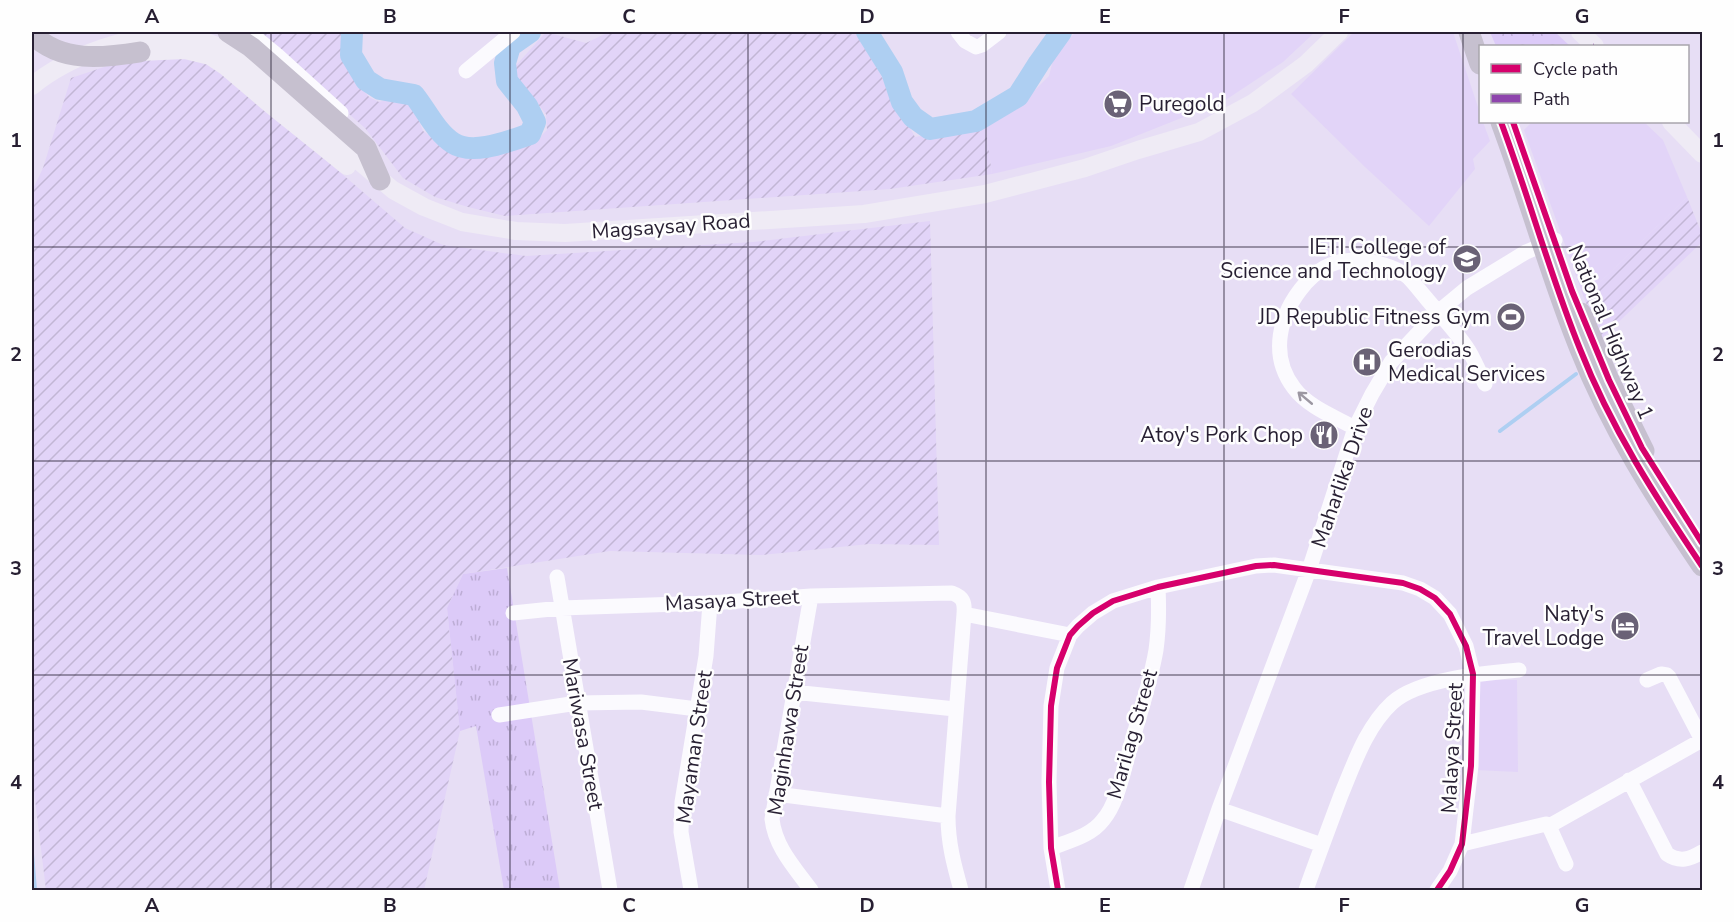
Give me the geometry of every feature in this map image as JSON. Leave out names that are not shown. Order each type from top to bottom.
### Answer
[{"type":"highway","points":[[228,32],[244,41],[274,66],[366,148],[387,185]]},
{"type":"highway","points":[[1469,32],[1479,61]]},
{"type":"highway","points":[[32,34],[49,48],[73,55],[106,57],[140,42]]},
{"type":"highway","name":"National Highway 1","points":[[1500,123],[1549,242],[1570,284],[1594,345],[1638,440],[1702,543]]},
{"type":"highway","name":"National Highway 1","points":[[1513,123],[1579,349],[1630,456],[1702,566]]},
{"type":"main road","name":"Magsaysay Road","points":[[32,86],[59,67],[92,52],[135,40],[156,37],[188,37],[204,41],[228,52],[244,63],[387,185],[433,212],[462,222],[541,233],[855,214],[925,205],[984,194],[1074,171],[1199,132],[1253,103],[1286,80],[1339,32]]},
{"type":"main road","points":[[1580,32],[1594,45]]},
{"type":"main road","points":[[140,42],[210,56],[350,168],[387,185]]},
{"type":"main road","points":[[1672,123],[1702,154]]},
{"type":"street","points":[[249,32],[277,54],[358,128],[382,163],[387,185]]},
{"type":"street","points":[[466,71],[493,38],[513,32]]},
{"type":"street","points":[[958,32],[965,41],[976,47],[999,32]]},
{"type":"street","name":"Maharlika Drive","points":[[1191,891],[1309,570],[1355,428],[1372,394],[1391,362],[1438,312],[1467,288],[1522,255],[1549,242]]},
{"type":"street","points":[[1355,428],[1313,405],[1295,390],[1281,362],[1279,337],[1286,314],[1298,292],[1316,272],[1330,264],[1363,261],[1385,265],[1407,277],[1469,351],[1485,384]]},
{"type":"street","name":"Malaya Street","points":[[1070,635],[1093,613],[1113,601],[1158,587],[1256,566],[1274,565],[1403,583],[1428,593],[1450,614],[1466,646],[1473,674],[1471,766],[1462,844],[1450,871],[1437,891]]},
{"type":"street","name":"Mariwasa Street","points":[[557,577],[610,891]]},
{"type":"street","name":"Marilag Street","points":[[1052,848],[1096,828],[1110,809],[1123,773],[1156,652],[1159,616],[1158,587]]},
{"type":"street","name":"Masaya Street","points":[[513,613],[561,608],[710,603],[811,596],[952,593],[963,599],[964,614]]},
{"type":"street","name":"Maginhawa Street","points":[[811,596],[772,819],[781,849],[811,891]]},
{"type":"street","name":"Mayaman Street","points":[[692,891],[681,832],[682,802],[706,656],[710,603]]},
{"type":"street","points":[[961,891],[951,857],[948,816],[964,614],[1070,635],[1057,668],[1051,706],[1049,782],[1052,848],[1058,891]]},
{"type":"street","points":[[1306,891],[1356,759],[1373,725],[1392,702],[1418,688],[1473,674],[1519,670]]},
{"type":"street","points":[[1462,844],[1542,824],[1549,826],[1702,740],[1669,677],[1661,674],[1647,680]]},
{"type":"street","points":[[793,692],[956,709]]},
{"type":"street","points":[[499,715],[577,703],[641,702],[697,709]]},
{"type":"street","points":[[1629,780],[1667,854],[1673,858],[1689,860],[1702,852]]},
{"type":"street","points":[[776,794],[948,816]]},
{"type":"street","points":[[1220,809],[1322,846]]},
{"type":"street","points":[[1549,826],[1566,864]]},
{"type":"shaded area","points":[[255,32],[344,32],[342,46],[359,85],[369,97],[379,102],[395,97],[411,102],[423,131],[453,152],[504,152],[533,144],[547,130],[546,114],[511,71],[546,32],[586,43],[609,32],[857,32],[915,137],[985,124],[992,174],[890,189],[505,216],[435,197],[403,178],[365,128]]},
{"type":"shaded area","name":"Puregold","points":[[1076,32],[1315,32],[1283,62],[1224,101],[1111,146],[992,174],[985,124],[1018,107],[1049,76],[1055,52]]},
{"type":"shaded area","points":[[1354,32],[1453,32],[1479,110],[1479,123],[1483,123],[1490,141],[1473,159],[1475,169],[1429,226],[1291,94]]},
{"type":"shaded area","points":[[171,55],[216,66],[405,228],[443,245],[526,256],[753,242],[930,221],[939,545],[869,544],[761,555],[610,551],[463,574],[447,608],[460,731],[424,890],[46,890],[32,775],[32,191],[43,168],[71,78],[116,63]]},
{"type":"shaded area","points":[[1531,123],[1645,123],[1663,140],[1687,197],[1584,298],[1524,130]]},
{"type":"shaded area","points":[[1687,197],[1702,234],[1702,242],[1601,339],[1584,298]]},
{"type":"shaded area","points":[[1480,680],[1517,680],[1518,772],[1475,770]]},
{"type":"green space","points":[[1490,32],[1555,32],[1569,45],[1496,45]]},
{"type":"green space","points":[[507,568],[560,890],[504,890],[476,726],[460,731],[447,608],[463,574]]},
{"type":"waterway","points":[[352,32],[351,55],[366,80],[380,89],[414,95],[436,127],[447,138],[461,147],[471,148],[491,146],[530,134],[535,122],[527,106],[507,81],[505,63],[510,46],[530,32]]},
{"type":"waterway","points":[[867,32],[892,72],[902,102],[913,117],[930,129],[976,121],[1018,96],[1061,32]]},
{"type":"waterway","points":[[1500,431],[1576,374]]},
{"type":"waterway","points":[[32,854],[35,890]]},
{"type":"cycle path","points":[[1501,123],[1559,293],[1592,378],[1635,461],[1702,566]]},
{"type":"cycle path","points":[[1513,123],[1572,291],[1609,380],[1642,448],[1702,543]]},
{"type":"cycle path","points":[[1058,890],[1051,848],[1049,782],[1051,706],[1057,668],[1070,635],[1093,613],[1113,601],[1158,587],[1256,566],[1274,565],[1403,583],[1435,598],[1450,614],[1466,646],[1473,674],[1471,766],[1462,844],[1450,871],[1437,890]]},
{"type":"place","name":"Puregold","points":[[1118,104]]},
{"type":"place","name":"IETI College of Science and Technology","points":[[1467,259]]},
{"type":"place","name":"JD Republic Fitness Gym","points":[[1511,317]]},
{"type":"place","name":"Gerodias Medical Services","points":[[1367,362]]},
{"type":"place","name":"Atoy's Pork Chop","points":[[1324,435]]},
{"type":"place","name":"Naty's Travel Lodge","points":[[1625,626]]}]
